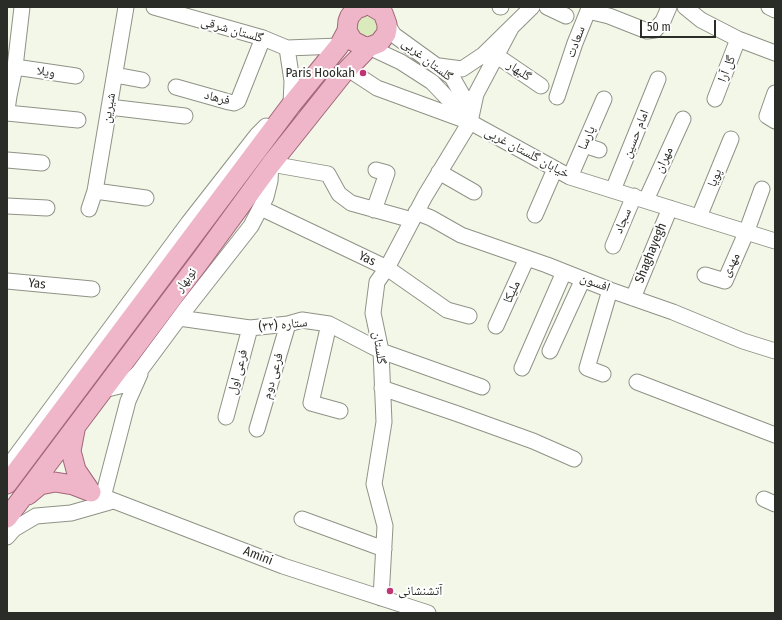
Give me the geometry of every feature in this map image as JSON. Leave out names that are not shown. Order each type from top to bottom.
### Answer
[{"type":"main road","name":"نوبهار","points":[[7,518],[104,390],[271,164],[348,70],[369,47],[379,43],[383,39],[386,34],[384,14]]},
{"type":"main road","name":"نوبهار","points":[[7,480],[62,403],[121,332],[291,105],[348,21]]},
{"type":"main road","points":[[348,21],[353,41],[369,47]]},
{"type":"main road","points":[[121,332],[127,331],[133,334],[136,339],[136,347]]},
{"type":"main road","points":[[75,428],[71,451],[76,470],[102,497]]},
{"type":"main road","points":[[20,500],[40,485],[55,482],[73,485],[102,497]]},
{"type":"street","points":[[22,7],[12,50],[15,67],[7,103],[78,120]]},
{"type":"street","name":"شیرین","points":[[89,209],[95,191],[126,7]]},
{"type":"street","name":"گلستان شرقی","points":[[154,7],[263,38],[287,48],[348,21]]},
{"type":"street","points":[[439,66],[462,69],[483,55],[532,7]]},
{"type":"street","points":[[547,7],[566,16]]},
{"type":"street","name":"سعادت","points":[[556,97],[580,29],[588,11],[609,16],[647,31],[655,30],[663,21],[669,7]]},
{"type":"street","points":[[685,7],[701,20],[738,39],[775,53]]},
{"type":"street","points":[[769,7],[775,10]]},
{"type":"street","name":"گلستان غربی","points":[[384,14],[394,35],[439,66],[452,77],[464,98],[470,122]]},
{"type":"street","name":"گلستان","points":[[381,598],[385,526],[374,484],[384,422],[381,351],[373,313],[377,282],[387,268],[439,172],[470,122],[476,94],[511,28]]},
{"type":"street","name":"فرهاد","points":[[176,87],[229,102],[234,103],[238,101],[263,38]]},
{"type":"street","name":"گل آرا","points":[[715,99],[738,39]]},
{"type":"street","name":"خیابان گلستان غربی","points":[[369,47],[401,62],[432,82],[470,122],[570,177],[775,241]]},
{"type":"street","points":[[62,403],[189,222],[257,135],[266,125],[291,105],[292,81],[287,48]]},
{"type":"street","name":"گلبهار","points":[[497,56],[541,86]]},
{"type":"street","name":"ویلا","points":[[15,67],[76,76]]},
{"type":"street","points":[[348,70],[377,88],[470,122]]},
{"type":"street","points":[[115,75],[142,80]]},
{"type":"street","name":"امام حسین","points":[[613,190],[658,79]]},
{"type":"street","points":[[775,92],[767,116],[775,121]]},
{"type":"street","name":"پارسا","points":[[570,177],[604,99]]},
{"type":"street","points":[[108,107],[185,116]]},
{"type":"street","name":"مهران","points":[[640,198],[683,119]]},
{"type":"street","name":"پویا","points":[[699,217],[731,139]]},
{"type":"street","points":[[584,145],[599,150]]},
{"type":"street","points":[[7,160],[42,163]]},
{"type":"street","points":[[104,390],[124,385],[130,381],[145,364],[251,226],[261,208],[270,181],[271,164]]},
{"type":"street","name":"افسون","points":[[271,164],[328,174],[339,194],[351,203],[374,210],[431,218],[461,236],[527,258],[672,312],[743,341],[775,351]]},
{"type":"street","points":[[535,215],[555,169]]},
{"type":"street","points":[[374,210],[387,173],[376,170]]},
{"type":"street","points":[[439,172],[474,192]]},
{"type":"street","points":[[746,233],[762,189]]},
{"type":"street","points":[[95,191],[146,198]]},
{"type":"street","name":"سجاد","points":[[613,246],[640,198]]},
{"type":"street","points":[[7,206],[47,208]]},
{"type":"street","name":"Yas","points":[[261,208],[387,268],[447,310],[469,316]]},
{"type":"street","name":"Shaghayegh","points":[[633,298],[670,208]]},
{"type":"street","name":"مهدی","points":[[705,275],[725,281],[746,233]]},
{"type":"street","name":"ملیکا","points":[[496,326],[527,258]]},
{"type":"street","points":[[522,368],[564,272]]},
{"type":"street","points":[[550,351],[583,279]]},
{"type":"street","name":"Yas","points":[[7,281],[92,289]]},
{"type":"street","points":[[603,374],[587,368],[610,290]]},
{"type":"street","name":"ستاره (۳۲)","points":[[179,318],[250,328],[288,324],[302,320],[329,324],[381,351],[482,387]]},
{"type":"street","name":"فرعی دوم","points":[[257,429],[288,324]]},
{"type":"street","points":[[329,324],[311,403],[340,411]]},
{"type":"street","name":"فرعی اول","points":[[226,417],[250,328]]},
{"type":"street","points":[[7,537],[14,529],[36,516],[71,514],[102,497],[128,401],[145,364]]},
{"type":"street","points":[[637,382],[775,436]]},
{"type":"street","points":[[382,388],[518,436],[574,459]]},
{"type":"street","name":"Amini","points":[[102,497],[283,566],[428,613]]},
{"type":"street","points":[[302,519],[384,549]]},
{"type":"green space","points":[[365,13],[378,17],[379,34],[364,41],[353,24]]},
{"type":"place","name":"Paris Hookah","points":[[363,73]]},
{"type":"place","name":"آتشنشانی","points":[[390,591]]}]
